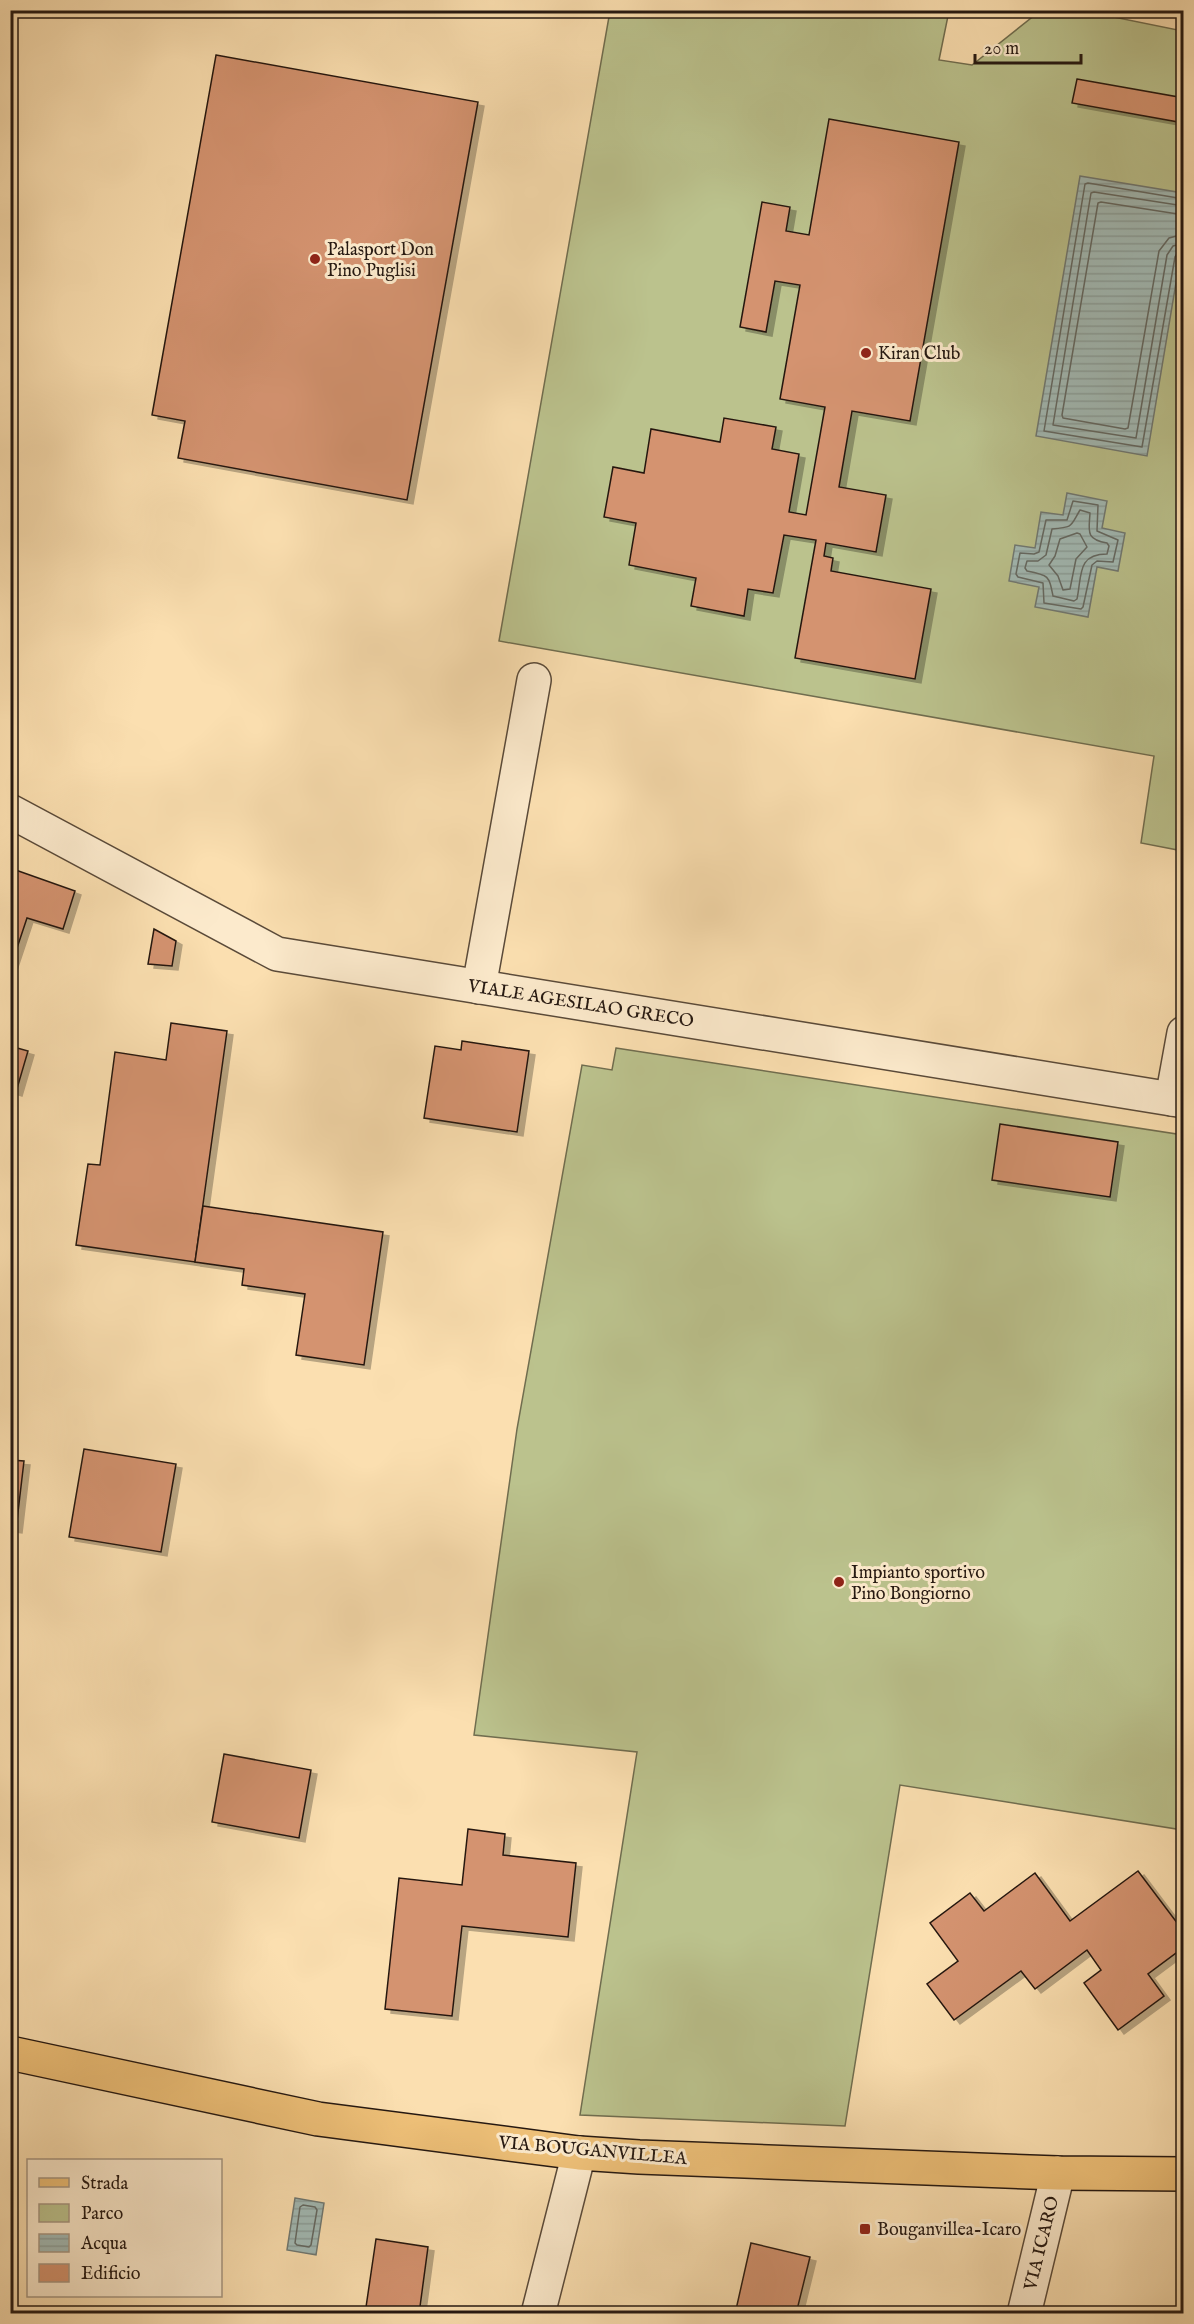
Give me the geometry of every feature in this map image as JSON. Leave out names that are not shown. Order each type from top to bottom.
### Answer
[{"type":"main road","name":"VIA BOUGANVILLEA","points":[[10,2053],[318,2118],[579,2153],[1058,2173],[1184,2174]]},
{"type":"street","points":[[479,987],[534,680]]},
{"type":"street","name":"VIALE AGESILAO GRECO","points":[[10,811],[278,954],[1178,1100]]},
{"type":"street","points":[[1178,1100],[1184,1033]]},
{"type":"street","points":[[538,2313],[579,2153]]},
{"type":"street","name":"VIA ICARO","points":[[1024,2313],[1058,2173]]},
{"type":"green space","name":"Kiran Club","points":[[610,11],[949,11],[939,60],[972,65],[1040,11],[1084,11],[1183,31],[1183,851],[1141,843],[1154,756],[499,641]]},
{"type":"green space","name":"Impianto sportivo Pino Bongiorno","points":[[616,1048],[1183,1135],[1183,1830],[900,1785],[845,2126],[580,2115],[637,1752],[474,1735],[517,1429],[582,1065],[612,1070]]},
{"type":"water","points":[[1080,176],[1183,193],[1183,241],[1147,456],[1036,436]]},
{"type":"water","points":[[1067,493],[1107,501],[1102,528],[1125,533],[1118,571],[1097,567],[1088,617],[1035,607],[1039,587],[1009,581],[1015,545],[1035,548],[1041,512],[1063,515]]},
{"type":"water","points":[[295,2198],[324,2203],[316,2255],[287,2250]]},
{"type":"building","name":"Palasport Don Pino Puglisi","points":[[216,55],[478,102],[407,500],[178,458],[185,421],[152,415]]},
{"type":"building","points":[[1077,79],[1184,98],[1184,123],[1072,103]]},
{"type":"building","points":[[829,119],[959,142],[910,421],[852,411],[839,487],[886,495],[876,552],[826,543],[824,556],[833,558],[831,571],[931,589],[915,679],[795,658],[816,540],[784,535],[773,593],[748,589],[744,616],[691,606],[696,578],[629,565],[636,523],[604,517],[613,467],[644,473],[651,429],[720,442],[724,418],[776,427],[772,449],[799,454],[789,512],[806,515],[825,407],[780,399],[800,285],[775,281],[766,332],[740,327],[762,202],[790,207],[786,231],[809,235]]},
{"type":"building","points":[[10,868],[75,891],[63,929],[27,918],[10,969]]},
{"type":"building","points":[[154,929],[176,941],[172,966],[148,964]]},
{"type":"building","points":[[171,1023],[227,1031],[195,1262],[76,1245],[88,1164],[100,1165],[115,1052],[166,1060]]},
{"type":"building","points":[[462,1041],[529,1051],[517,1132],[424,1118],[435,1046],[461,1050]]},
{"type":"building","points":[[10,1046],[28,1051],[16,1092],[10,1090]]},
{"type":"building","points":[[1000,1124],[1118,1142],[1110,1197],[992,1180]]},
{"type":"building","points":[[203,1206],[383,1232],[364,1365],[296,1355],[305,1294],[242,1285],[244,1269],[195,1262]]},
{"type":"building","points":[[84,1449],[176,1464],[161,1552],[69,1537]]},
{"type":"building","points":[[10,1460],[24,1461],[16,1529],[10,1528]]},
{"type":"building","points":[[224,1754],[311,1770],[299,1838],[212,1822]]},
{"type":"building","points":[[468,1829],[505,1834],[503,1855],[576,1863],[568,1937],[462,1926],[452,2016],[385,2009],[399,1878],[462,1885]]},
{"type":"building","points":[[1138,1871],[1184,1932],[1184,1947],[1148,1974],[1164,1996],[1118,2030],[1084,1983],[1101,1970],[1087,1950],[1035,1989],[1021,1971],[954,2020],[927,1984],[958,1961],[930,1923],[970,1893],[984,1911],[1035,1873],[1070,1921]]},
{"type":"building","points":[[376,2239],[428,2247],[419,2314],[365,2314]]},
{"type":"building","points":[[751,2243],[810,2257],[796,2314],[735,2314]]},
{"type":"place","name":"Palasport Don Pino Puglisi","points":[[315,259]]},
{"type":"place","name":"Kiran Club","points":[[866,353]]},
{"type":"place","name":"Impianto sportivo Pino Bongiorno","points":[[839,1582]]},
{"type":"place","name":"Bouganvillea-Icaro","points":[[865,2229]]}]
